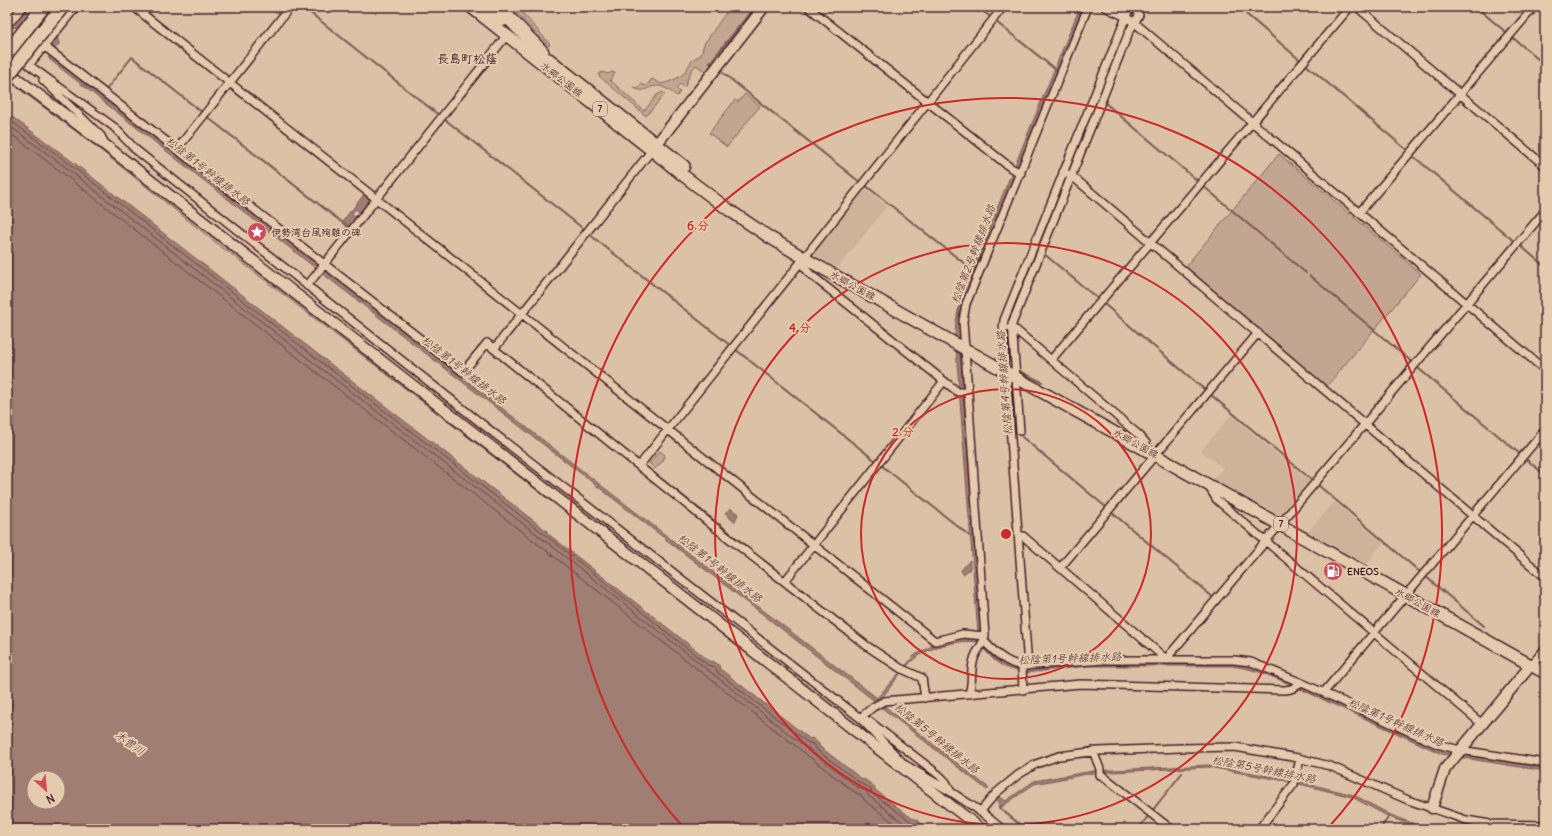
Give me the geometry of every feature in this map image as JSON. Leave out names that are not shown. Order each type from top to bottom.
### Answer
[{"type":"highway","points":[[7,76],[62,7]]},
{"type":"highway","points":[[498,7],[542,52]]},
{"type":"highway","points":[[7,52],[35,8]]},
{"type":"main road","name":"水郷公園線","points":[[471,7],[654,147]]},
{"type":"main road","name":"水郷公園線","points":[[488,7],[729,210],[803,260],[1155,454],[1545,673]]},
{"type":"street","points":[[7,16],[12,20],[22,7]]},
{"type":"street","points":[[29,65],[46,48],[56,31],[76,7]]},
{"type":"street","points":[[134,7],[935,641],[963,634],[982,639],[999,657],[1023,668],[1104,660],[1242,660],[1251,662],[1324,692],[1458,753],[1545,764]]},
{"type":"street","points":[[177,149],[290,7]]},
{"type":"street","points":[[494,350],[764,7]]},
{"type":"street","points":[[808,7],[1018,171]]},
{"type":"street","points":[[639,466],[1003,7]]},
{"type":"street","points":[[970,694],[971,669],[974,657],[982,639],[960,346],[963,321],[966,304],[1018,171],[1088,7]]},
{"type":"street","points":[[1104,7],[1130,20],[1545,370]]},
{"type":"street","points":[[1020,431],[1010,374],[1005,360],[1008,328],[1012,324],[1068,174],[1130,20],[1130,7]]},
{"type":"street","points":[[1130,20],[1139,15],[1138,12],[1140,7]]},
{"type":"street","points":[[1051,360],[1350,7]]},
{"type":"street","points":[[1357,7],[1545,166]]},
{"type":"street","points":[[1359,213],[1534,7]]},
{"type":"street","points":[[35,8],[56,31]]},
{"type":"street","points":[[307,286],[507,35]]},
{"type":"street","points":[[46,48],[463,372],[487,343],[639,466],[867,646],[903,670],[922,678],[926,698]]},
{"type":"street","points":[[7,52],[29,65],[114,127],[136,150],[307,286],[860,718],[903,765],[951,792],[1002,829]]},
{"type":"street","points":[[29,65],[101,136],[105,145]]},
{"type":"street","points":[[7,71],[105,145],[903,765],[981,829]]},
{"type":"street","points":[[1068,174],[1151,242],[1545,577]]},
{"type":"street","points":[[1166,659],[1545,212]]},
{"type":"street","points":[[803,260],[810,274],[944,381],[964,392]]},
{"type":"street","points":[[1008,328],[1051,360],[1140,436],[1146,443],[1144,448]]},
{"type":"street","points":[[1008,328],[1020,536],[1023,668],[1022,690]]},
{"type":"street","points":[[1060,568],[1258,333]]},
{"type":"street","points":[[785,582],[944,381]]},
{"type":"street","points":[[1324,692],[1545,430]]},
{"type":"street","points":[[1207,484],[1216,500],[1482,724]]},
{"type":"street","points":[[1020,536],[1060,568],[1166,659]]},
{"type":"street","points":[[1432,808],[1445,769],[1545,649]]},
{"type":"street","points":[[860,718],[880,703],[1081,684],[1285,690],[1301,683]]},
{"type":"street","points":[[860,718],[869,721],[939,775],[946,782],[951,792]]},
{"type":"street","points":[[980,812],[996,793],[1036,764],[1060,756],[1093,751],[1235,748],[1300,759],[1335,768],[1408,800],[1489,827],[1545,825]]},
{"type":"street","points":[[1093,751],[1100,775],[1171,829]]},
{"type":"street","points":[[1259,829],[1294,781],[1300,759]]},
{"type":"shaded area","points":[[511,7],[517,7],[550,44],[549,46]]},
{"type":"shaded area","points":[[730,7],[754,7],[709,63],[711,65],[706,72],[696,65],[691,71],[685,86],[684,87],[680,84],[676,88],[680,92],[677,96],[660,86],[654,86],[643,90],[637,89],[641,84],[646,86],[652,79],[661,84],[682,75],[692,61],[701,55],[704,44]]},
{"type":"shaded area","points":[[602,72],[608,74],[612,72],[615,73],[610,80],[644,111],[657,95],[662,92],[665,94],[646,116],[598,75]]},
{"type":"shaded area","points":[[7,76],[233,249],[229,253],[89,141],[7,80]]},
{"type":"shaded area","points":[[745,94],[760,106],[727,147],[709,133],[735,100],[738,102]]},
{"type":"shaded area","points":[[1279,154],[1421,274],[1326,387],[1185,267]]},
{"type":"shaded area","points":[[863,187],[887,206],[838,268],[811,253]]},
{"type":"shaded area","points":[[233,252],[238,253],[553,500],[552,502],[231,254]]},
{"type":"shaded area","points":[[1231,415],[1312,483],[1285,513],[1279,515],[1213,479],[1223,468],[1201,451]]},
{"type":"shaded area","points":[[660,451],[665,455],[663,461],[655,469],[649,463]]},
{"type":"shaded area","points":[[1334,502],[1383,543],[1366,564],[1308,532]]},
{"type":"water","points":[[27,7],[34,7],[29,13],[57,35],[59,44],[52,52],[53,58],[598,483],[877,698],[915,655],[930,647],[960,638],[977,639],[978,633],[955,336],[956,321],[961,296],[1080,7],[1084,7],[964,299],[960,319],[960,353],[981,633],[991,651],[1000,661],[1020,669],[1088,663],[1234,663],[1255,667],[1297,683],[1303,688],[1442,750],[1463,755],[1545,768],[1545,771],[1442,754],[1280,680],[1244,668],[1232,666],[1087,666],[1026,673],[1009,669],[1001,665],[995,661],[977,642],[970,641],[952,643],[934,648],[918,656],[912,661],[880,700],[883,705],[989,788],[987,790],[49,59],[48,51],[55,43],[54,38],[28,19],[24,19],[18,27],[7,28],[7,22],[15,22]]},
{"type":"water","name":"木曽川","points":[[7,113],[69,159],[320,356],[547,531],[547,533],[711,662],[713,661],[720,666],[719,668],[810,739],[812,738],[819,744],[819,746],[863,780],[864,779],[875,787],[874,789],[913,819],[914,818],[925,826],[926,829],[7,829]]},
{"type":"water","points":[[365,193],[373,200],[360,216],[356,209],[354,211],[352,210]]},
{"type":"water","points":[[351,210],[355,217],[357,215],[360,217],[351,228],[343,221]]},
{"type":"water","points":[[730,508],[738,514],[735,521],[733,521],[725,513]]},
{"type":"water","points":[[970,560],[970,569],[963,574],[961,570]]},
{"type":"water","points":[[1209,765],[1297,781],[1354,795],[1391,815],[1428,829],[1422,829],[1389,817],[1352,797],[1291,782],[1208,767],[1093,773],[1034,784],[999,809],[998,801],[996,799],[999,797],[1006,801],[1034,781],[1093,771]]},
{"type":"waterway","points":[[303,7],[440,116]]},
{"type":"waterway","points":[[712,64],[710,63],[755,7]]},
{"type":"waterway","points":[[977,7],[992,18]]},
{"type":"waterway","name":"松陰第4号幹線排水路","points":[[1011,371],[1008,324],[1135,7]]},
{"type":"waterway","points":[[1238,7],[1300,60]]},
{"type":"waterway","points":[[1476,7],[1508,34]]},
{"type":"waterway","points":[[995,21],[1056,70]]},
{"type":"waterway","points":[[1512,37],[1545,65]]},
{"type":"waterway","points":[[105,91],[132,57],[203,113]]},
{"type":"waterway","points":[[1305,64],[1408,151]]},
{"type":"waterway","points":[[723,73],[861,183]]},
{"type":"waterway","points":[[1104,102],[1199,182]]},
{"type":"waterway","points":[[206,116],[348,227]]},
{"type":"waterway","points":[[443,118],[585,230]]},
{"type":"waterway","points":[[1412,155],[1515,242]]},
{"type":"waterway","name":"松陰第2号幹線排水路","points":[[865,185],[974,271]]},
{"type":"waterway","points":[[1202,185],[1306,273]]},
{"type":"waterway","points":[[589,234],[731,346]]},
{"type":"waterway","points":[[1521,246],[1545,267]]},
{"type":"waterway","points":[[1043,253],[1098,299]]},
{"type":"waterway","points":[[1310,276],[1413,363]]},
{"type":"waterway","points":[[1103,303],[1205,390]]},
{"type":"waterway","points":[[735,349],[877,462]]},
{"type":"waterway","points":[[1418,368],[1520,454]]},
{"type":"waterway","points":[[1019,371],[1042,382]]},
{"type":"waterway","name":"松陰第4号幹線排水路","points":[[1012,379],[1015,451]]},
{"type":"waterway","points":[[1210,394],[1313,481]]},
{"type":"waterway","points":[[597,428],[639,461]]},
{"type":"waterway","points":[[1022,437],[1107,508]]},
{"type":"waterway","points":[[1526,459],[1545,475]]},
{"type":"waterway","points":[[881,465],[971,537]]},
{"type":"waterway","points":[[645,466],[716,522]]},
{"type":"waterway","points":[[1318,485],[1420,572]]},
{"type":"waterway","points":[[1110,511],[1215,599]]},
{"type":"waterway","points":[[719,524],[746,546]]},
{"type":"waterway","points":[[754,553],[780,573]]},
{"type":"waterway","points":[[1425,576],[1484,626]]},
{"type":"waterway","points":[[802,590],[836,618]]},
{"type":"waterway","points":[[1152,811],[1182,773]]},
{"type":"waterway","name":"松陰第5号幹線排水路","points":[[1001,806],[1000,808],[1025,829]]},
{"type":"waterway","points":[[1138,829],[1149,815]]},
{"type":"waterway","points":[[1380,829],[1390,815]]},
{"type":"place","name":"伊勢湾台風殉難の碑","points":[[257,232]]},
{"type":"place","name":"ENEOS","points":[[1333,571]]},
{"type":"district","name":"長島町松蔭","points":[[467,59]]},
{"type":"water label","name":"松陰第1号幹線排水路","points":[[208,171]]},
{"type":"water label","name":"松陰第1号幹線排水路","points":[[464,370]]},
{"type":"water label","name":"松陰第1号幹線排水路","points":[[720,568]]},
{"type":"water label","name":"松陰第1号幹線排水路","points":[[1070,658]]},
{"type":"water label","name":"松陰第1号幹線排水路","points":[[1396,722]]}]
